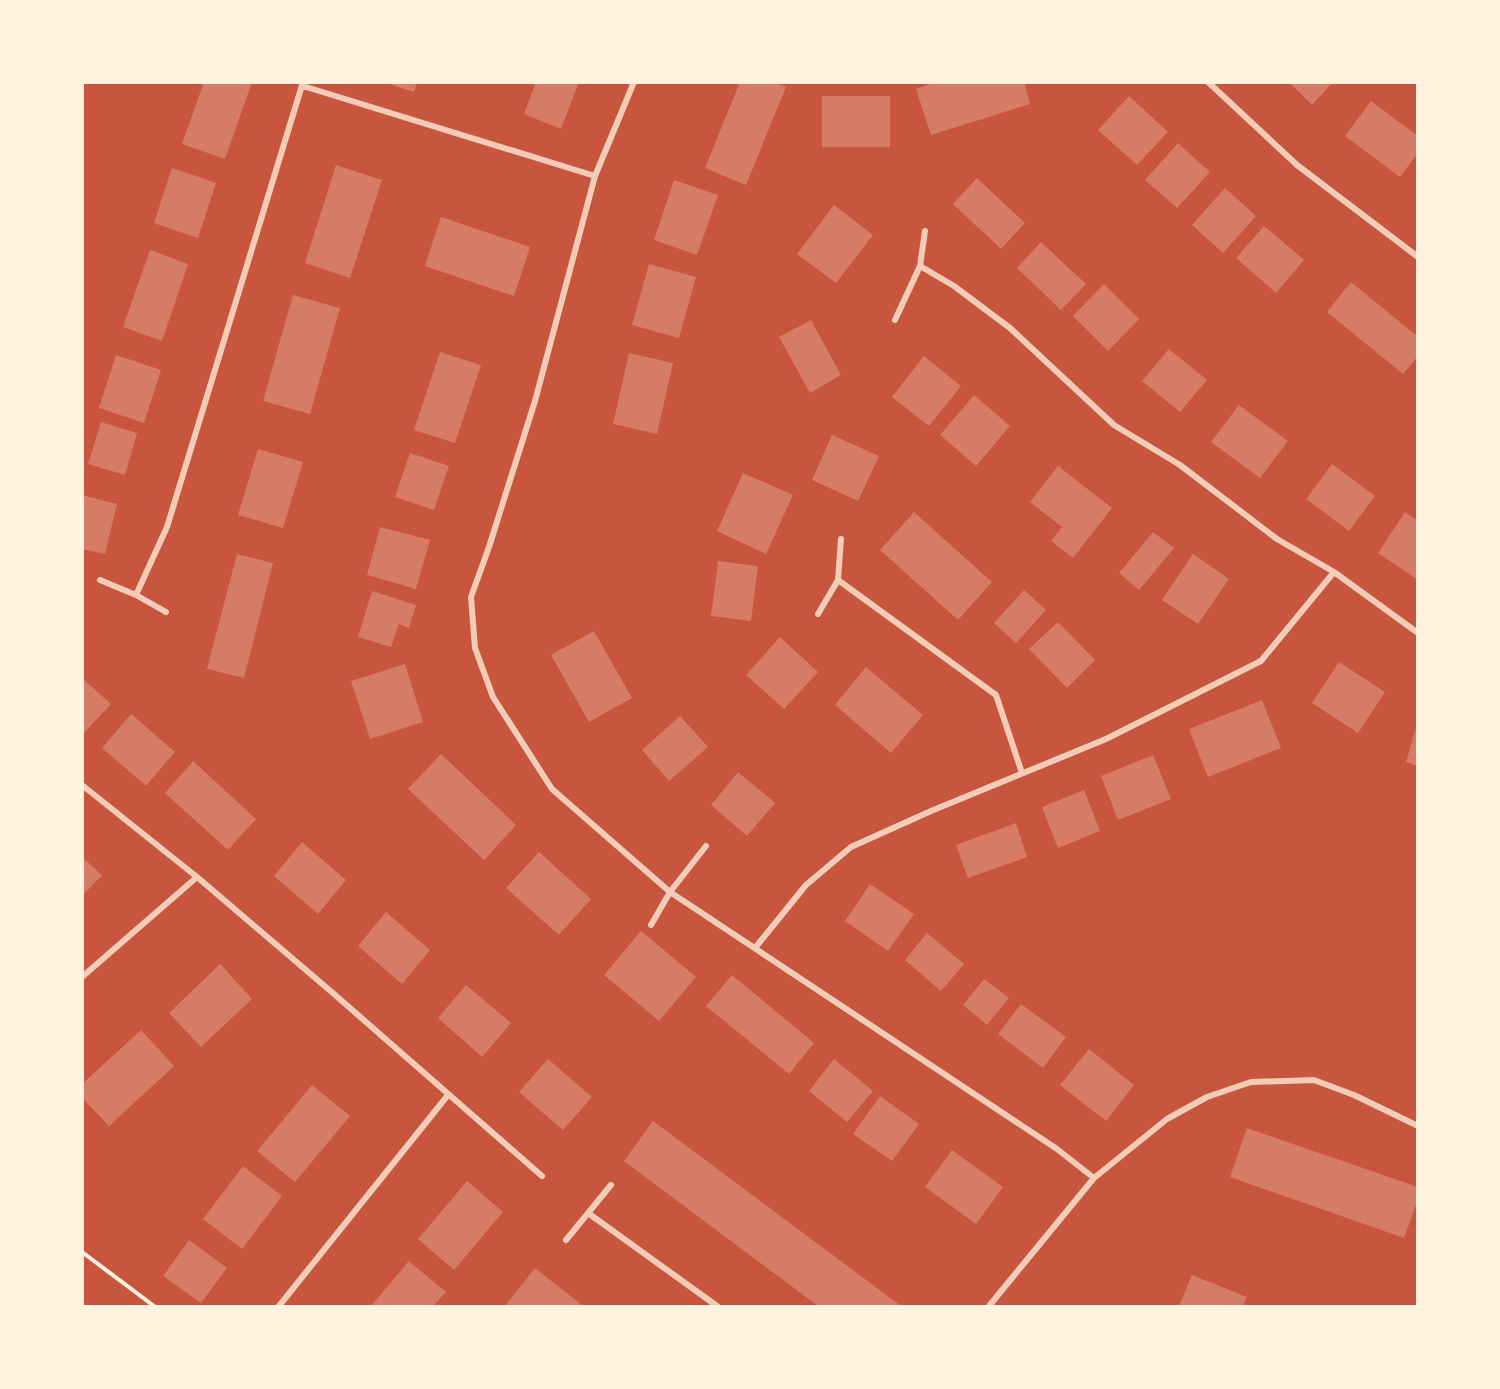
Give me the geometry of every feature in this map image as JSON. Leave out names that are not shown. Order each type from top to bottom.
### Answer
[{"type":"street","points":[[634,82],[595,176],[535,401],[471,597],[475,648],[493,697],[552,789],[670,892],[1057,1149],[1094,1178]]},
{"type":"street","points":[[1208,82],[1297,165],[1418,257]]},
{"type":"street","points":[[136,595],[167,527],[303,84],[595,176]]},
{"type":"street","points":[[895,320],[920,266],[925,231]]},
{"type":"street","points":[[920,266],[954,286],[1010,328],[1114,425],[1180,465],[1277,539],[1334,572],[1418,633]]},
{"type":"street","points":[[818,614],[838,580],[841,539]]},
{"type":"street","points":[[754,948],[806,885],[851,847],[931,811],[1106,739],[1261,662],[1334,572]]},
{"type":"street","points":[[100,580],[136,595],[166,612]]},
{"type":"street","points":[[838,580],[996,694],[1022,773]]},
{"type":"street","points":[[82,785],[197,877],[542,1176]]},
{"type":"street","points":[[651,925],[670,892],[706,846]]},
{"type":"street","points":[[82,977],[197,877]]},
{"type":"street","points":[[989,1306],[1094,1178],[1167,1119],[1207,1097],[1251,1082],[1314,1080],[1354,1095],[1418,1126]]},
{"type":"street","points":[[279,1306],[447,1095]]},
{"type":"street","points":[[566,1240],[611,1185]]},
{"type":"street","points":[[588,1214],[717,1306]]},
{"type":"path","points":[[82,1252],[154,1306]]},
{"type":"building","points":[[204,82],[252,82],[225,159],[182,144]]},
{"type":"building","points":[[383,82],[417,82],[414,92]]},
{"type":"building","points":[[536,82],[579,82],[561,129],[524,114]]},
{"type":"building","points":[[740,82],[774,82],[786,87],[746,185],[705,168]]},
{"type":"building","points":[[936,82],[1024,82],[1030,104],[931,135],[916,89]]},
{"type":"building","points":[[1289,82],[1333,82],[1312,105]]},
{"type":"building","points":[[822,96],[890,96],[890,147],[822,147]]},
{"type":"building","points":[[1129,96],[1168,132],[1137,165],[1098,130]]},
{"type":"building","points":[[1371,101],[1418,136],[1418,153],[1400,177],[1345,136]]},
{"type":"building","points":[[1178,143],[1210,172],[1177,208],[1145,180]]},
{"type":"building","points":[[336,165],[382,180],[350,278],[305,263]]},
{"type":"building","points":[[172,168],[216,183],[198,238],[154,223]]},
{"type":"building","points":[[977,178],[1025,223],[1001,249],[953,204]]},
{"type":"building","points":[[674,180],[718,195],[697,255],[654,240]]},
{"type":"building","points":[[1225,188],[1256,216],[1223,253],[1192,225]]},
{"type":"building","points":[[834,205],[873,235],[836,283],[797,254]]},
{"type":"building","points":[[441,217],[530,247],[514,296],[425,266]]},
{"type":"building","points":[[1264,226],[1304,260],[1276,293],[1236,258]]},
{"type":"building","points":[[1041,242],[1086,284],[1061,310],[1017,268]]},
{"type":"building","points":[[150,250],[188,264],[162,341],[123,327]]},
{"type":"building","points":[[649,264],[696,277],[679,338],[632,325]]},
{"type":"building","points":[[1351,282],[1418,337],[1418,356],[1403,374],[1327,312]]},
{"type":"building","points":[[1104,284],[1139,319],[1108,351],[1073,316]]},
{"type":"building","points":[[293,295],[340,308],[310,414],[263,401]]},
{"type":"building","points":[[811,320],[841,375],[810,393],[779,337]]},
{"type":"building","points":[[1169,349],[1207,380],[1180,412],[1142,381]]},
{"type":"building","points":[[440,352],[481,365],[455,443],[414,430]]},
{"type":"building","points":[[629,353],[673,363],[657,434],[613,424]]},
{"type":"building","points":[[116,355],[161,370],[144,423],[99,408]]},
{"type":"building","points":[[924,356],[961,386],[929,426],[892,397]]},
{"type":"building","points":[[974,395],[1010,426],[976,466],[940,435]]},
{"type":"building","points":[[1239,405],[1288,441],[1260,478],[1211,442]]},
{"type":"building","points":[[101,422],[137,433],[125,475],[88,464]]},
{"type":"building","points":[[832,435],[879,456],[858,501],[812,480]]},
{"type":"building","points":[[258,449],[303,462],[283,528],[238,515]]},
{"type":"building","points":[[410,453],[449,466],[434,510],[395,497]]},
{"type":"building","points":[[1332,464],[1375,496],[1349,531],[1306,499]]},
{"type":"building","points":[[1058,466],[1112,508],[1073,558],[1051,541],[1062,527],[1030,502]]},
{"type":"building","points":[[743,473],[793,495],[766,554],[717,531]]},
{"type":"building","points":[[82,495],[117,504],[105,554],[82,549]]},
{"type":"building","points":[[914,512],[992,582],[958,620],[880,550]]},
{"type":"building","points":[[1405,512],[1418,521],[1418,580],[1378,553]]},
{"type":"building","points":[[380,527],[430,540],[416,589],[367,575]]},
{"type":"building","points":[[1153,532],[1174,548],[1139,590],[1119,573]]},
{"type":"building","points":[[237,554],[273,563],[244,678],[207,669]]},
{"type":"building","points":[[1193,554],[1229,579],[1198,624],[1162,600]]},
{"type":"building","points":[[718,561],[758,566],[751,621],[711,616]]},
{"type":"building","points":[[1024,590],[1046,610],[1016,643],[994,623]]},
{"type":"building","points":[[372,591],[416,605],[409,628],[399,624],[391,647],[358,637]]},
{"type":"building","points":[[1058,622],[1095,660],[1067,688],[1029,649]]},
{"type":"building","points":[[594,631],[632,698],[589,722],[551,655]]},
{"type":"building","points":[[780,637],[818,672],[784,709],[746,675]]},
{"type":"building","points":[[1339,662],[1385,692],[1358,733],[1312,703]]},
{"type":"building","points":[[405,664],[423,722],[370,739],[351,681]]},
{"type":"building","points":[[866,667],[923,715],[891,753],[835,705]]},
{"type":"building","points":[[82,678],[111,704],[82,735]]},
{"type":"building","points":[[1262,700],[1281,748],[1208,777],[1189,729]]},
{"type":"building","points":[[131,714],[175,752],[146,786],[102,748]]},
{"type":"building","points":[[680,716],[708,747],[669,781],[642,750]]},
{"type":"building","points":[[1418,725],[1418,766],[1406,762]]},
{"type":"building","points":[[441,754],[516,825],[484,860],[408,789]]},
{"type":"building","points":[[1153,755],[1171,799],[1118,820],[1101,776]]},
{"type":"building","points":[[193,761],[256,819],[228,850],[165,793]]},
{"type":"building","points":[[738,772],[775,803],[747,836],[711,805]]},
{"type":"building","points":[[1084,790],[1100,831],[1058,848],[1042,807]]},
{"type":"building","points":[[1016,823],[1027,857],[968,878],[956,845]]},
{"type":"building","points":[[302,842],[346,880],[318,914],[274,876]]},
{"type":"building","points":[[539,852],[591,899],[559,935],[506,888]]},
{"type":"building","points":[[82,857],[102,875],[82,896]]},
{"type":"building","points":[[870,884],[914,914],[888,951],[845,921]]},
{"type":"building","points":[[386,912],[430,950],[402,984],[358,946]]},
{"type":"building","points":[[641,931],[696,977],[659,1021],[604,975]]},
{"type":"building","points":[[927,933],[964,964],[941,991],[905,960]]},
{"type":"building","points":[[220,964],[252,999],[201,1047],[169,1013]]},
{"type":"building","points":[[732,975],[814,1043],[789,1074],[706,1006]]},
{"type":"building","points":[[984,979],[1009,998],[987,1025],[963,1005]]},
{"type":"building","points":[[466,985],[511,1023],[482,1057],[438,1018]]},
{"type":"building","points":[[1021,1004],[1066,1037],[1043,1068],[998,1034]]},
{"type":"building","points":[[141,1030],[174,1066],[109,1126],[82,1098],[82,1084]]},
{"type":"building","points":[[1089,1049],[1134,1085],[1106,1121],[1060,1085]]},
{"type":"building","points":[[548,1059],[592,1097],[563,1130],[519,1092]]},
{"type":"building","points":[[834,1059],[873,1091],[847,1122],[809,1091]]},
{"type":"building","points":[[312,1085],[350,1116],[295,1182],[257,1151]]},
{"type":"building","points":[[880,1096],[919,1124],[892,1161],[853,1134]]},
{"type":"building","points":[[653,1121],[901,1306],[818,1306],[624,1161]]},
{"type":"building","points":[[1247,1128],[1418,1187],[1418,1199],[1404,1238],[1230,1177]]},
{"type":"building","points":[[952,1150],[1003,1187],[976,1224],[925,1187]]},
{"type":"building","points":[[243,1166],[282,1196],[242,1249],[203,1219]]},
{"type":"building","points":[[467,1181],[503,1212],[454,1270],[418,1239]]},
{"type":"building","points":[[189,1240],[227,1268],[201,1303],[163,1276]]},
{"type":"building","points":[[409,1261],[446,1292],[433,1306],[371,1306]]},
{"type":"building","points":[[535,1268],[583,1306],[505,1306]]},
{"type":"building","points":[[1192,1275],[1247,1297],[1243,1306],[1179,1306]]}]
